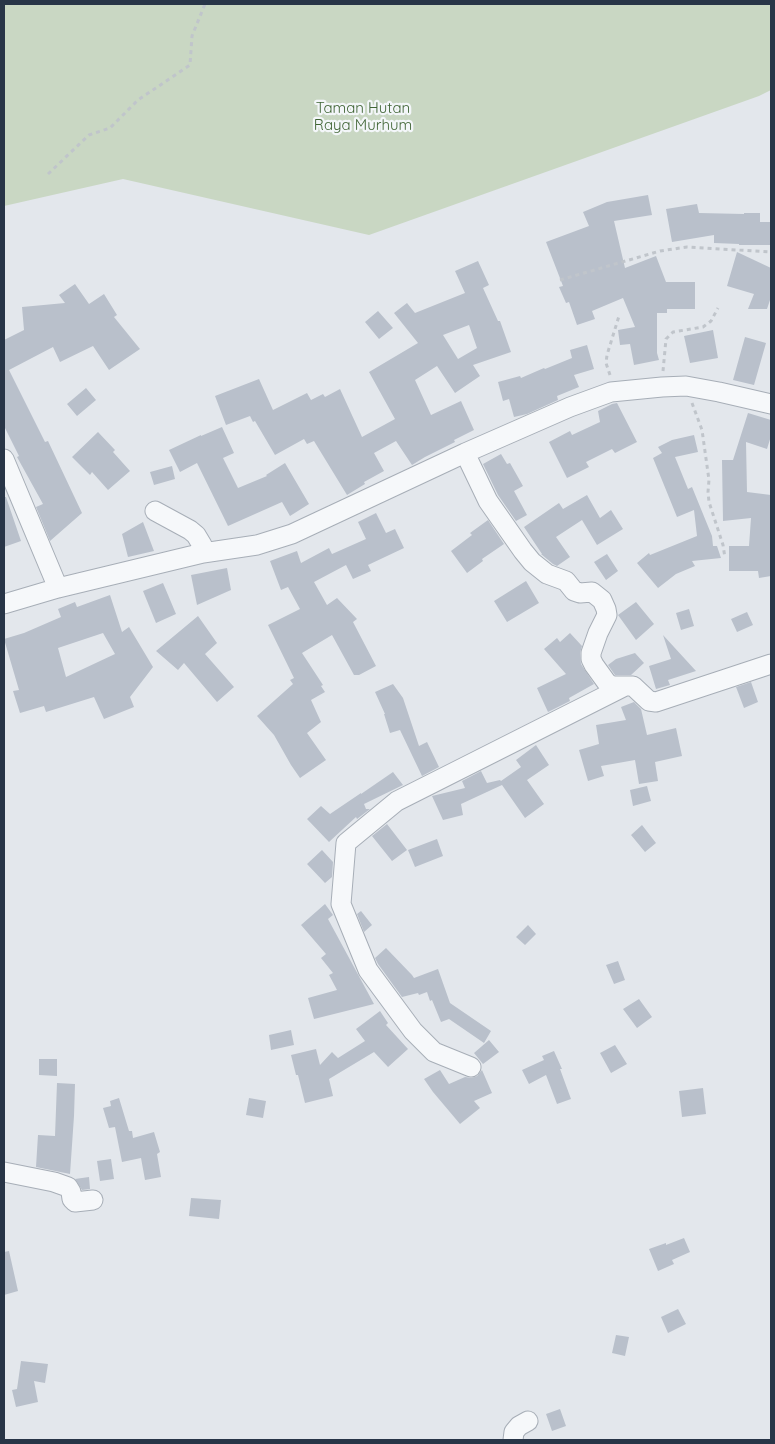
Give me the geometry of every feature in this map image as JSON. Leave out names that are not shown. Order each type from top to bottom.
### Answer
[{"type":"street","points":[[4,604],[58,588],[204,553],[257,545],[292,534],[465,453],[570,407],[612,392],[686,386],[771,404]]},
{"type":"street","points":[[465,453],[488,501],[532,562],[547,574],[566,581],[574,591],[580,593],[592,592],[602,600],[607,615],[598,633],[591,653],[591,659],[607,683],[612,686],[633,686],[649,701],[656,702],[771,664]]},
{"type":"street","points":[[4,459],[10,488],[58,588]]},
{"type":"street","points":[[155,511],[196,535],[204,553]]},
{"type":"street","points":[[471,1067],[434,1052],[413,1032],[368,970],[341,904],[346,843],[397,801],[624,686]]},
{"type":"street","points":[[4,1172],[54,1182],[68,1187],[75,1202],[92,1200]]},
{"type":"street","points":[[513,1440],[514,1432],[519,1426],[528,1422]]},
{"type":"path","points":[[48,174],[89,135],[110,128],[138,100],[190,65],[192,36],[204,4]]},
{"type":"path","points":[[560,280],[660,251],[686,247],[771,252]]},
{"type":"path","points":[[662,387],[666,339],[673,332],[703,327],[711,321],[718,308]]},
{"type":"path","points":[[612,392],[611,378],[606,363],[619,316]]},
{"type":"path","points":[[686,386],[702,430],[709,480],[709,502],[723,545],[725,558]]},
{"type":"green space","name":"Taman Hutan Raya Murhum","points":[[4,4],[771,4],[771,90],[759,96],[369,235],[123,179],[4,206]]},
{"type":"building","points":[[648,195],[652,215],[614,221],[625,268],[656,256],[666,282],[695,282],[695,309],[667,309],[667,313],[657,313],[657,353],[659,360],[634,365],[630,344],[620,345],[618,330],[635,327],[623,298],[592,311],[595,319],[577,325],[569,302],[566,303],[559,287],[563,286],[546,242],[589,226],[583,212],[607,202]]},
{"type":"building","points":[[697,204],[699,213],[760,213],[760,222],[771,222],[771,245],[714,243],[714,235],[672,242],[666,209]]},
{"type":"building","points":[[737,252],[771,268],[771,297],[767,309],[748,309],[754,294],[727,286]]},
{"type":"building","points":[[478,261],[489,285],[483,288],[498,321],[500,321],[511,352],[473,365],[480,376],[455,393],[437,366],[415,380],[431,415],[461,401],[474,430],[412,465],[396,441],[374,453],[384,471],[364,482],[365,484],[347,495],[314,441],[307,444],[304,439],[275,455],[255,421],[253,422],[250,416],[226,425],[215,396],[259,379],[273,410],[307,393],[311,400],[323,394],[325,397],[340,389],[362,437],[395,419],[369,372],[418,343],[394,313],[407,303],[415,313],[465,293],[455,271]],"holes":[[[469,325],[477,348],[458,359],[443,335]]]},
{"type":"building","points":[[75,284],[89,304],[104,294],[117,315],[114,317],[140,349],[109,370],[93,346],[60,362],[53,347],[9,370],[45,442],[48,441],[82,513],[50,541],[36,507],[43,504],[17,457],[19,456],[4,426],[4,340],[24,330],[22,307],[65,303],[59,295]]},
{"type":"building","points":[[378,311],[393,328],[379,339],[365,322]]},
{"type":"building","points":[[713,330],[718,358],[690,363],[684,336]]},
{"type":"building","points":[[745,337],[766,343],[754,385],[733,380]]},
{"type":"building","points":[[587,345],[594,369],[574,375],[579,387],[557,396],[558,400],[527,414],[514,417],[509,399],[503,401],[498,382],[520,376],[521,378],[572,358],[570,350]]},
{"type":"building","points":[[86,388],[96,400],[77,416],[67,404]]},
{"type":"building","points":[[617,403],[637,442],[615,453],[612,449],[586,462],[589,467],[567,478],[549,442],[570,431],[572,435],[600,422],[598,411]]},
{"type":"building","points":[[748,413],[771,420],[771,436],[767,449],[746,442],[747,492],[771,495],[771,576],[759,578],[758,571],[729,571],[729,546],[749,546],[751,518],[723,521],[722,460],[733,460]]},
{"type":"building","points":[[222,427],[234,453],[223,458],[238,488],[267,476],[285,463],[309,504],[290,516],[282,502],[228,526],[197,463],[180,472],[169,450]]},
{"type":"building","points":[[98,432],[115,450],[113,452],[130,471],[108,490],[92,472],[90,475],[72,457]]},
{"type":"building","points":[[694,435],[698,452],[675,457],[688,489],[692,487],[712,536],[713,546],[717,546],[721,558],[692,561],[695,566],[676,574],[658,588],[637,563],[649,553],[650,555],[697,536],[694,510],[677,517],[653,458],[662,453],[658,447],[672,440]]},
{"type":"building","points":[[501,454],[507,464],[510,463],[523,486],[514,491],[527,515],[516,521],[498,495],[483,464]]},
{"type":"building","points":[[172,466],[175,479],[154,485],[150,472]]},
{"type":"building","points":[[587,495],[600,518],[611,510],[623,529],[597,545],[582,520],[556,537],[570,557],[557,566],[541,554],[524,527],[559,503],[563,509]]},
{"type":"building","points":[[4,497],[6,497],[21,541],[4,547]]},
{"type":"building","points":[[376,513],[386,533],[395,529],[404,548],[368,565],[371,571],[353,579],[346,565],[314,582],[327,605],[337,598],[357,619],[353,622],[376,666],[359,675],[354,675],[332,635],[302,653],[323,685],[321,686],[325,692],[311,700],[321,722],[307,733],[326,760],[300,778],[274,735],[257,716],[293,684],[290,680],[294,678],[268,625],[300,609],[288,587],[281,590],[270,561],[297,551],[301,563],[329,548],[332,554],[366,539],[358,522]]},
{"type":"building","points":[[488,520],[504,544],[482,559],[483,561],[467,573],[451,551],[472,535],[470,533]]},
{"type":"building","points":[[143,522],[154,551],[128,557],[122,534]]},
{"type":"building","points":[[607,554],[618,571],[606,580],[594,562]]},
{"type":"building","points":[[227,568],[231,590],[197,605],[191,575]]},
{"type":"building","points":[[526,581],[539,603],[507,622],[494,601]]},
{"type":"building","points":[[163,583],[176,614],[156,623],[143,591]]},
{"type":"building","points":[[110,595],[122,632],[129,627],[153,667],[130,697],[134,707],[104,719],[94,697],[46,712],[44,706],[20,713],[13,691],[19,690],[4,639],[24,633],[61,617],[58,609],[75,602],[77,607]],"holes":[[[103,633],[115,654],[66,677],[58,648]]]},
{"type":"building","points":[[636,602],[654,624],[636,640],[618,615]]},
{"type":"building","points":[[689,609],[694,626],[681,630],[676,613]]},
{"type":"building","points":[[747,612],[753,625],[737,632],[731,619]]},
{"type":"building","points":[[198,616],[217,643],[205,654],[234,687],[217,702],[184,663],[178,670],[156,651]]},
{"type":"building","points":[[570,633],[582,646],[580,653],[581,664],[594,684],[569,698],[570,701],[548,712],[537,688],[566,674],[544,649],[557,638],[560,642]]},
{"type":"building","points":[[663,635],[696,671],[668,680],[670,685],[656,689],[649,666],[671,659]]},
{"type":"building","points":[[635,653],[644,663],[631,675],[615,675],[608,665],[616,659]]},
{"type":"building","points":[[751,682],[758,702],[744,708],[736,687]]},
{"type":"building","points":[[393,684],[403,698],[419,746],[427,742],[439,767],[422,776],[400,730],[390,733],[385,714],[375,692]]},
{"type":"building","points":[[634,702],[641,709],[647,735],[676,728],[682,756],[655,762],[658,781],[639,784],[635,760],[601,766],[604,776],[588,781],[579,750],[599,744],[596,725],[626,720],[621,707]]},
{"type":"building","points":[[536,745],[549,765],[527,780],[544,804],[525,818],[502,785],[461,804],[463,815],[443,820],[432,796],[465,788],[462,781],[481,771],[487,783],[501,781],[521,767],[516,760]]},
{"type":"building","points":[[393,772],[403,785],[364,804],[366,809],[370,809],[357,819],[356,817],[329,842],[307,819],[321,806],[330,814]]},
{"type":"building","points":[[647,786],[651,801],[633,806],[630,790]]},
{"type":"building","points":[[387,824],[407,850],[392,861],[372,836]]},
{"type":"building","points":[[642,825],[656,843],[645,852],[631,835]]},
{"type":"building","points":[[437,839],[443,856],[415,867],[408,850]]},
{"type":"building","points":[[322,850],[333,862],[332,877],[325,883],[307,864]]},
{"type":"building","points":[[325,904],[333,915],[328,919],[374,1004],[314,1019],[308,998],[337,990],[329,975],[333,973],[321,958],[326,954],[301,925]]},
{"type":"building","points":[[361,911],[372,925],[364,932],[357,914]]},
{"type":"building","points":[[528,925],[536,934],[525,945],[516,937]]},
{"type":"building","points":[[386,948],[414,978],[438,969],[450,1003],[491,1031],[484,1043],[449,1019],[441,1022],[427,992],[402,997],[375,958]]},
{"type":"building","points":[[618,961],[625,980],[614,984],[606,965]]},
{"type":"building","points":[[639,999],[652,1017],[637,1028],[623,1009]]},
{"type":"building","points":[[380,1011],[388,1023],[386,1025],[408,1049],[388,1067],[374,1052],[329,1079],[333,1096],[305,1103],[291,1055],[316,1049],[320,1065],[332,1052],[338,1058],[365,1041],[356,1029]]},
{"type":"building","points":[[291,1030],[294,1045],[271,1050],[269,1035]]},
{"type":"building","points":[[489,1040],[499,1052],[483,1064],[474,1053]]},
{"type":"building","points":[[615,1045],[627,1064],[611,1073],[600,1053]]},
{"type":"building","points":[[554,1051],[562,1069],[560,1069],[571,1099],[557,1104],[546,1075],[529,1084],[522,1070],[544,1060],[542,1056]]},
{"type":"building","points":[[39,1059],[57,1059],[57,1076],[39,1075]]},
{"type":"building","points":[[440,1070],[449,1084],[465,1077],[472,1078],[477,1076],[482,1070],[492,1093],[474,1101],[480,1108],[460,1124],[424,1079]]},
{"type":"building","points":[[57,1083],[75,1084],[70,1174],[36,1167],[38,1135],[55,1136]]},
{"type":"building","points":[[703,1088],[706,1114],[682,1117],[679,1091]]},
{"type":"building","points":[[119,1098],[133,1138],[154,1132],[160,1152],[157,1154],[161,1177],[145,1180],[141,1158],[122,1162],[115,1127],[109,1128],[103,1108],[111,1106],[110,1101]]},
{"type":"building","points":[[249,1098],[266,1101],[263,1118],[246,1115]]},
{"type":"building","points":[[111,1159],[114,1179],[100,1181],[97,1161]]},
{"type":"building","points":[[89,1177],[90,1189],[82,1190],[75,1179]]},
{"type":"building","points":[[191,1198],[221,1200],[219,1219],[189,1216]]},
{"type":"building","points":[[684,1238],[690,1252],[672,1260],[674,1264],[658,1271],[649,1249]]},
{"type":"building","points":[[9,1251],[18,1291],[4,1295],[4,1252]]},
{"type":"building","points":[[678,1309],[686,1324],[668,1333],[661,1317]]},
{"type":"building","points":[[616,1335],[629,1337],[625,1356],[612,1353]]},
{"type":"building","points":[[21,1361],[48,1364],[45,1383],[34,1381],[38,1402],[16,1407],[12,1390],[17,1389]]},
{"type":"building","points":[[560,1409],[566,1426],[552,1431],[546,1414]]}]
